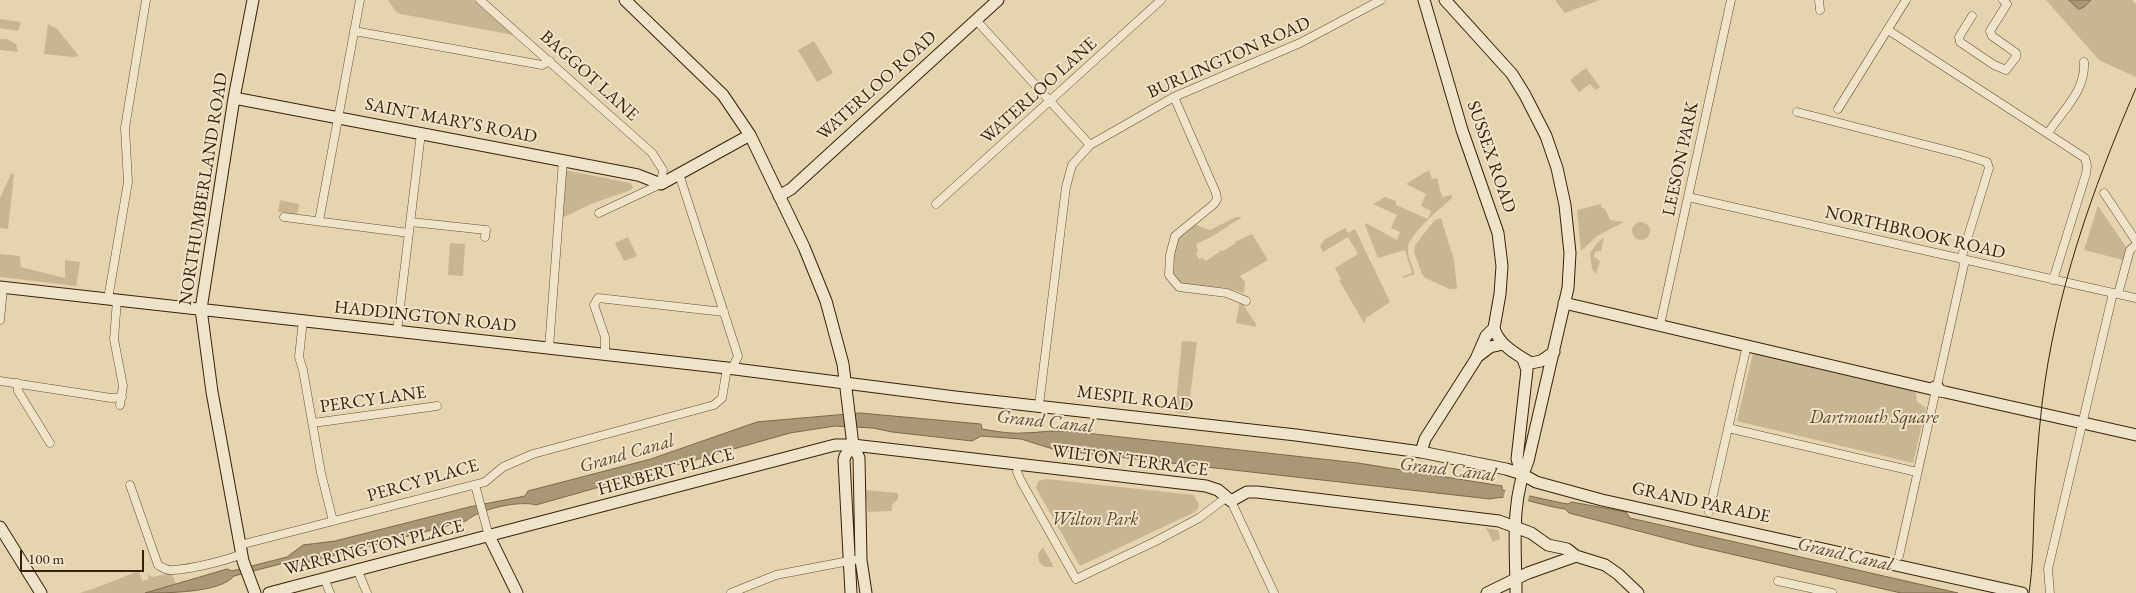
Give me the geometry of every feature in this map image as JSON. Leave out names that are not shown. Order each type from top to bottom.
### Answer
[{"type":"main road","name":"NORTHUMBERLAND ROAD","points":[[253,0],[234,98],[201,309],[212,392],[242,553],[255,593]]},
{"type":"main road","points":[[625,0],[723,94],[750,135],[804,247],[826,301],[843,364],[852,439],[858,458],[860,560],[866,593]]},
{"type":"main road","name":"WATERLOO ROAD","points":[[779,196],[791,189],[998,0]]},
{"type":"main road","name":"SUSSEX ROAD","points":[[1424,0],[1462,130],[1498,233],[1502,266],[1500,294],[1494,328]]},
{"type":"main road","points":[[1429,16],[1446,2],[1512,74],[1546,136],[1557,168],[1565,204],[1570,253],[1568,288],[1528,461],[1521,480],[1516,518],[1516,593]]},
{"type":"main road","name":"SAINT MARY'S ROAD","points":[[234,98],[638,175],[661,184]]},
{"type":"main road","points":[[661,184],[681,179],[750,135]]},
{"type":"main road","name":"HADDINGTON ROAD","points":[[1,287],[846,382]]},
{"type":"main road","points":[[1564,303],[2136,435]]},
{"type":"main road","points":[[1420,452],[1425,439],[1476,358],[1486,336],[1494,328],[1503,344],[1531,363],[1550,357],[1554,352]]},
{"type":"main road","points":[[1476,358],[1490,347],[1503,344]]},
{"type":"main road","points":[[1521,480],[1517,459],[1528,370],[1523,359]]},
{"type":"main road","name":"MESPIL ROAD","points":[[846,382],[1420,452],[1521,480]]},
{"type":"main road","points":[[851,593],[844,460],[852,439]]},
{"type":"main road","name":"WILTON TERRACE","points":[[852,439],[1018,465],[1206,486],[1218,490],[1229,499]]},
{"type":"main road","name":"HERBERT PLACE","points":[[489,536],[852,439]]},
{"type":"main road","name":"GRAND PARADE","points":[[1521,480],[1536,482],[1602,500],[2022,593]]},
{"type":"main road","points":[[1229,499],[1247,492],[1257,492],[1493,520],[1516,518],[1531,533],[1548,545],[1567,549],[1576,556],[1604,565],[1618,574],[1638,593]]},
{"type":"main road","points":[[0,527],[41,593]]},
{"type":"main road","points":[[489,536],[517,593]]},
{"type":"main road","name":"WARRINGTON PLACE","points":[[269,593],[489,536]]},
{"type":"main road","points":[[1548,545],[1558,562]]},
{"type":"main road","points":[[1487,593],[1576,556]]},
{"type":"street","points":[[0,381],[121,401],[123,386],[114,339],[112,300],[128,182],[125,128],[146,0]]},
{"type":"street","points":[[319,221],[360,0]]},
{"type":"street","name":"BAGGOT LANE","points":[[480,0],[652,153],[663,170],[661,184]]},
{"type":"street","name":"WATERLOO LANE","points":[[936,204],[1161,0]]},
{"type":"street","name":"BURLINGTON ROAD","points":[[1039,405],[1069,172],[1077,158],[1090,145],[1174,97],[1300,43],[1381,0]]},
{"type":"street","name":"LEESON PARK","points":[[1660,325],[1731,0]]},
{"type":"street","points":[[1819,0],[1820,10]]},
{"type":"street","points":[[1838,109],[1906,0]]},
{"type":"street","points":[[1972,16],[1959,37],[1961,43],[2006,70],[2016,57],[2016,53],[1992,36],[1990,31],[2005,2]]},
{"type":"street","points":[[976,20],[1090,145]]},
{"type":"street","points":[[1888,30],[2084,156],[2087,166],[2053,280]]},
{"type":"street","points":[[354,31],[542,65],[550,61]]},
{"type":"street","points":[[2048,133],[2072,102],[2084,70],[2084,62]]},
{"type":"street","points":[[1174,97],[1217,199],[1214,204],[1197,216],[1175,236],[1170,256],[1169,275],[1179,287],[1236,296],[1246,301]]},
{"type":"street","points":[[1797,112],[1961,154],[1987,162],[1989,168],[1963,259],[1899,556]]},
{"type":"street","points":[[397,331],[421,133]]},
{"type":"street","points":[[548,348],[562,160]]},
{"type":"street","name":"PERCY PLACE","points":[[130,485],[158,565],[171,571],[232,558],[333,521],[486,482],[503,467],[533,454],[714,405],[722,398],[730,369],[738,356],[681,179]]},
{"type":"street","points":[[599,213],[661,184]]},
{"type":"street","points":[[2104,193],[2136,241]]},
{"type":"street","name":"NORTHBROOK ROAD","points":[[1688,197],[2136,298]]},
{"type":"street","points":[[284,217],[409,233]]},
{"type":"street","points":[[411,222],[486,230],[485,236]]},
{"type":"street","points":[[2050,593],[2048,569],[2082,422],[2115,294],[2130,250],[2136,245]]},
{"type":"street","points":[[0,320],[1,287]]},
{"type":"street","points":[[605,354],[605,337],[594,305],[598,298],[724,312]]},
{"type":"street","name":"PERCY LANE","points":[[302,320],[299,357],[303,370],[321,473],[333,521]]},
{"type":"street","points":[[1710,512],[1746,345]]},
{"type":"street","points":[[17,383],[18,391],[50,443]]},
{"type":"street","name":"PERCY LANE","points":[[313,423],[437,406]]},
{"type":"street","points":[[1728,428],[1917,472]]},
{"type":"street","points":[[1018,465],[1021,481],[1076,579],[1191,522],[1229,499],[1274,593]]},
{"type":"street","points":[[475,485],[489,536]]},
{"type":"street","points":[[731,593],[776,575],[848,560],[860,560]]},
{"type":"street","points":[[357,569],[367,593]]},
{"type":"street","points":[[324,578],[330,593]]},
{"type":"street","points":[[1778,581],[1832,593]]},
{"type":"green space","points":[[388,0],[474,0],[513,35],[401,14],[396,12]]},
{"type":"green space","points":[[1555,0],[1600,0],[1565,13]]},
{"type":"green space","points":[[2046,0],[2132,0],[2136,4],[2136,77],[2099,60]]},
{"type":"green space","points":[[0,19],[21,22],[18,31],[0,28]]},
{"type":"green space","points":[[48,24],[57,29],[79,56],[44,54]]},
{"type":"green space","points":[[0,39],[7,39],[16,44],[18,52],[0,50]]},
{"type":"green space","points":[[814,41],[833,73],[817,82],[798,50]]},
{"type":"green space","points":[[1586,68],[1600,87],[1595,90],[1590,84],[1579,92],[1570,80]]},
{"type":"green space","points":[[565,170],[630,183],[633,187],[631,190],[591,204],[560,219]]},
{"type":"green space","points":[[1429,170],[1432,179],[1437,178],[1442,197],[1452,195],[1452,198],[1427,221],[1410,241],[1408,254],[1415,274],[1404,278],[1403,276],[1412,273],[1405,250],[1378,258],[1365,225],[1366,223],[1397,240],[1400,232],[1391,228],[1397,215],[1373,204],[1385,197],[1396,201],[1396,205],[1428,219],[1431,211],[1421,206],[1426,194],[1406,184]]},
{"type":"green space","points":[[11,174],[14,174],[8,229],[0,228],[0,198]]},
{"type":"green space","points":[[280,200],[299,204],[297,215],[278,212]]},
{"type":"green space","points":[[1601,204],[1610,220],[1624,222],[1597,236],[1581,251],[1577,210]]},
{"type":"green space","points":[[2098,206],[2126,247],[2123,260],[2084,250]]},
{"type":"green space","points":[[1236,217],[1242,217],[1213,236],[1196,244],[1198,251],[1196,253],[1199,259],[1202,258],[1206,261],[1235,242],[1252,234],[1268,260],[1240,276],[1245,282],[1244,293],[1226,288],[1180,284],[1173,272],[1175,245],[1182,234],[1194,224],[1210,230]]},
{"type":"green space","points":[[1441,218],[1454,260],[1457,289],[1450,289],[1425,278],[1414,252],[1418,241],[1435,220]]},
{"type":"green space","points":[[1641,222],[1647,225],[1650,231],[1647,237],[1641,240],[1635,237],[1632,231],[1635,225]]},
{"type":"green space","points":[[1345,228],[1348,233],[1355,229],[1390,302],[1366,318],[1364,323],[1339,280],[1341,279],[1335,268],[1358,254],[1348,237],[1323,252],[1320,246],[1324,240]]},
{"type":"green space","points":[[628,237],[637,256],[624,261],[615,243]]},
{"type":"green space","points":[[1604,237],[1601,251],[1595,252],[1594,257],[1600,261],[1596,274],[1592,269],[1590,253]]},
{"type":"green space","points":[[450,243],[465,244],[463,276],[448,275]]},
{"type":"green space","points":[[0,254],[20,256],[21,267],[65,278],[65,260],[80,262],[76,286],[0,277]]},
{"type":"green space","points":[[1240,300],[1256,324],[1256,327],[1236,323]]},
{"type":"green space","points":[[1182,341],[1197,342],[1188,414],[1175,412]]},
{"type":"green space","name":"Dartmouth Square","points":[[1753,353],[1916,392],[1917,402],[1926,408],[1913,463],[1737,421]]},
{"type":"green space","name":"Wilton Park","points":[[1047,479],[1194,495],[1199,505],[1197,510],[1191,514],[1080,566],[1036,488],[1038,481]]},
{"type":"green space","points":[[865,490],[898,493],[898,499],[892,505],[892,511],[868,512]]},
{"type":"green space","points":[[1486,528],[1498,530],[1500,539],[1493,542]]},
{"type":"green space","points":[[1043,547],[1054,567],[1045,567],[1039,562],[1038,554]]},
{"type":"green space","points":[[139,571],[142,581],[149,579],[148,574],[152,577],[172,573],[176,584],[145,593],[80,593],[95,588]]},
{"type":"shaded area","points":[[2069,0],[2091,0],[2079,9]]},
{"type":"shaded area","points":[[860,413],[981,424],[982,429],[1007,433],[1067,431],[1358,463],[1502,486],[1502,490],[1562,503],[1568,504],[1572,502],[1626,512],[1630,518],[1958,593],[1901,593],[1696,546],[1569,513],[1565,509],[1519,499],[1490,499],[1056,450],[1021,439],[981,436],[972,441],[873,428],[835,426],[790,433],[536,505],[520,504],[490,509],[466,521],[297,565],[288,562],[234,576],[227,582],[205,589],[145,593],[227,569],[232,571],[287,557],[303,545],[335,541],[469,507],[525,496],[528,491],[651,459],[757,422]]},
{"type":"pier","points":[[1506,488],[1530,493],[1527,504],[1503,499]]},
{"type":"tram line","points":[[2029,593],[2042,404],[2056,323],[2077,243],[2090,204],[2136,88]]},
{"type":"water label","name":"Grand Canal","points":[[1045,422]]},
{"type":"water label","name":"Grand Canal","points":[[627,454]]},
{"type":"water label","name":"Grand Canal","points":[[1448,470]]},
{"type":"water label","name":"Grand Canal","points":[[1845,555]]}]
